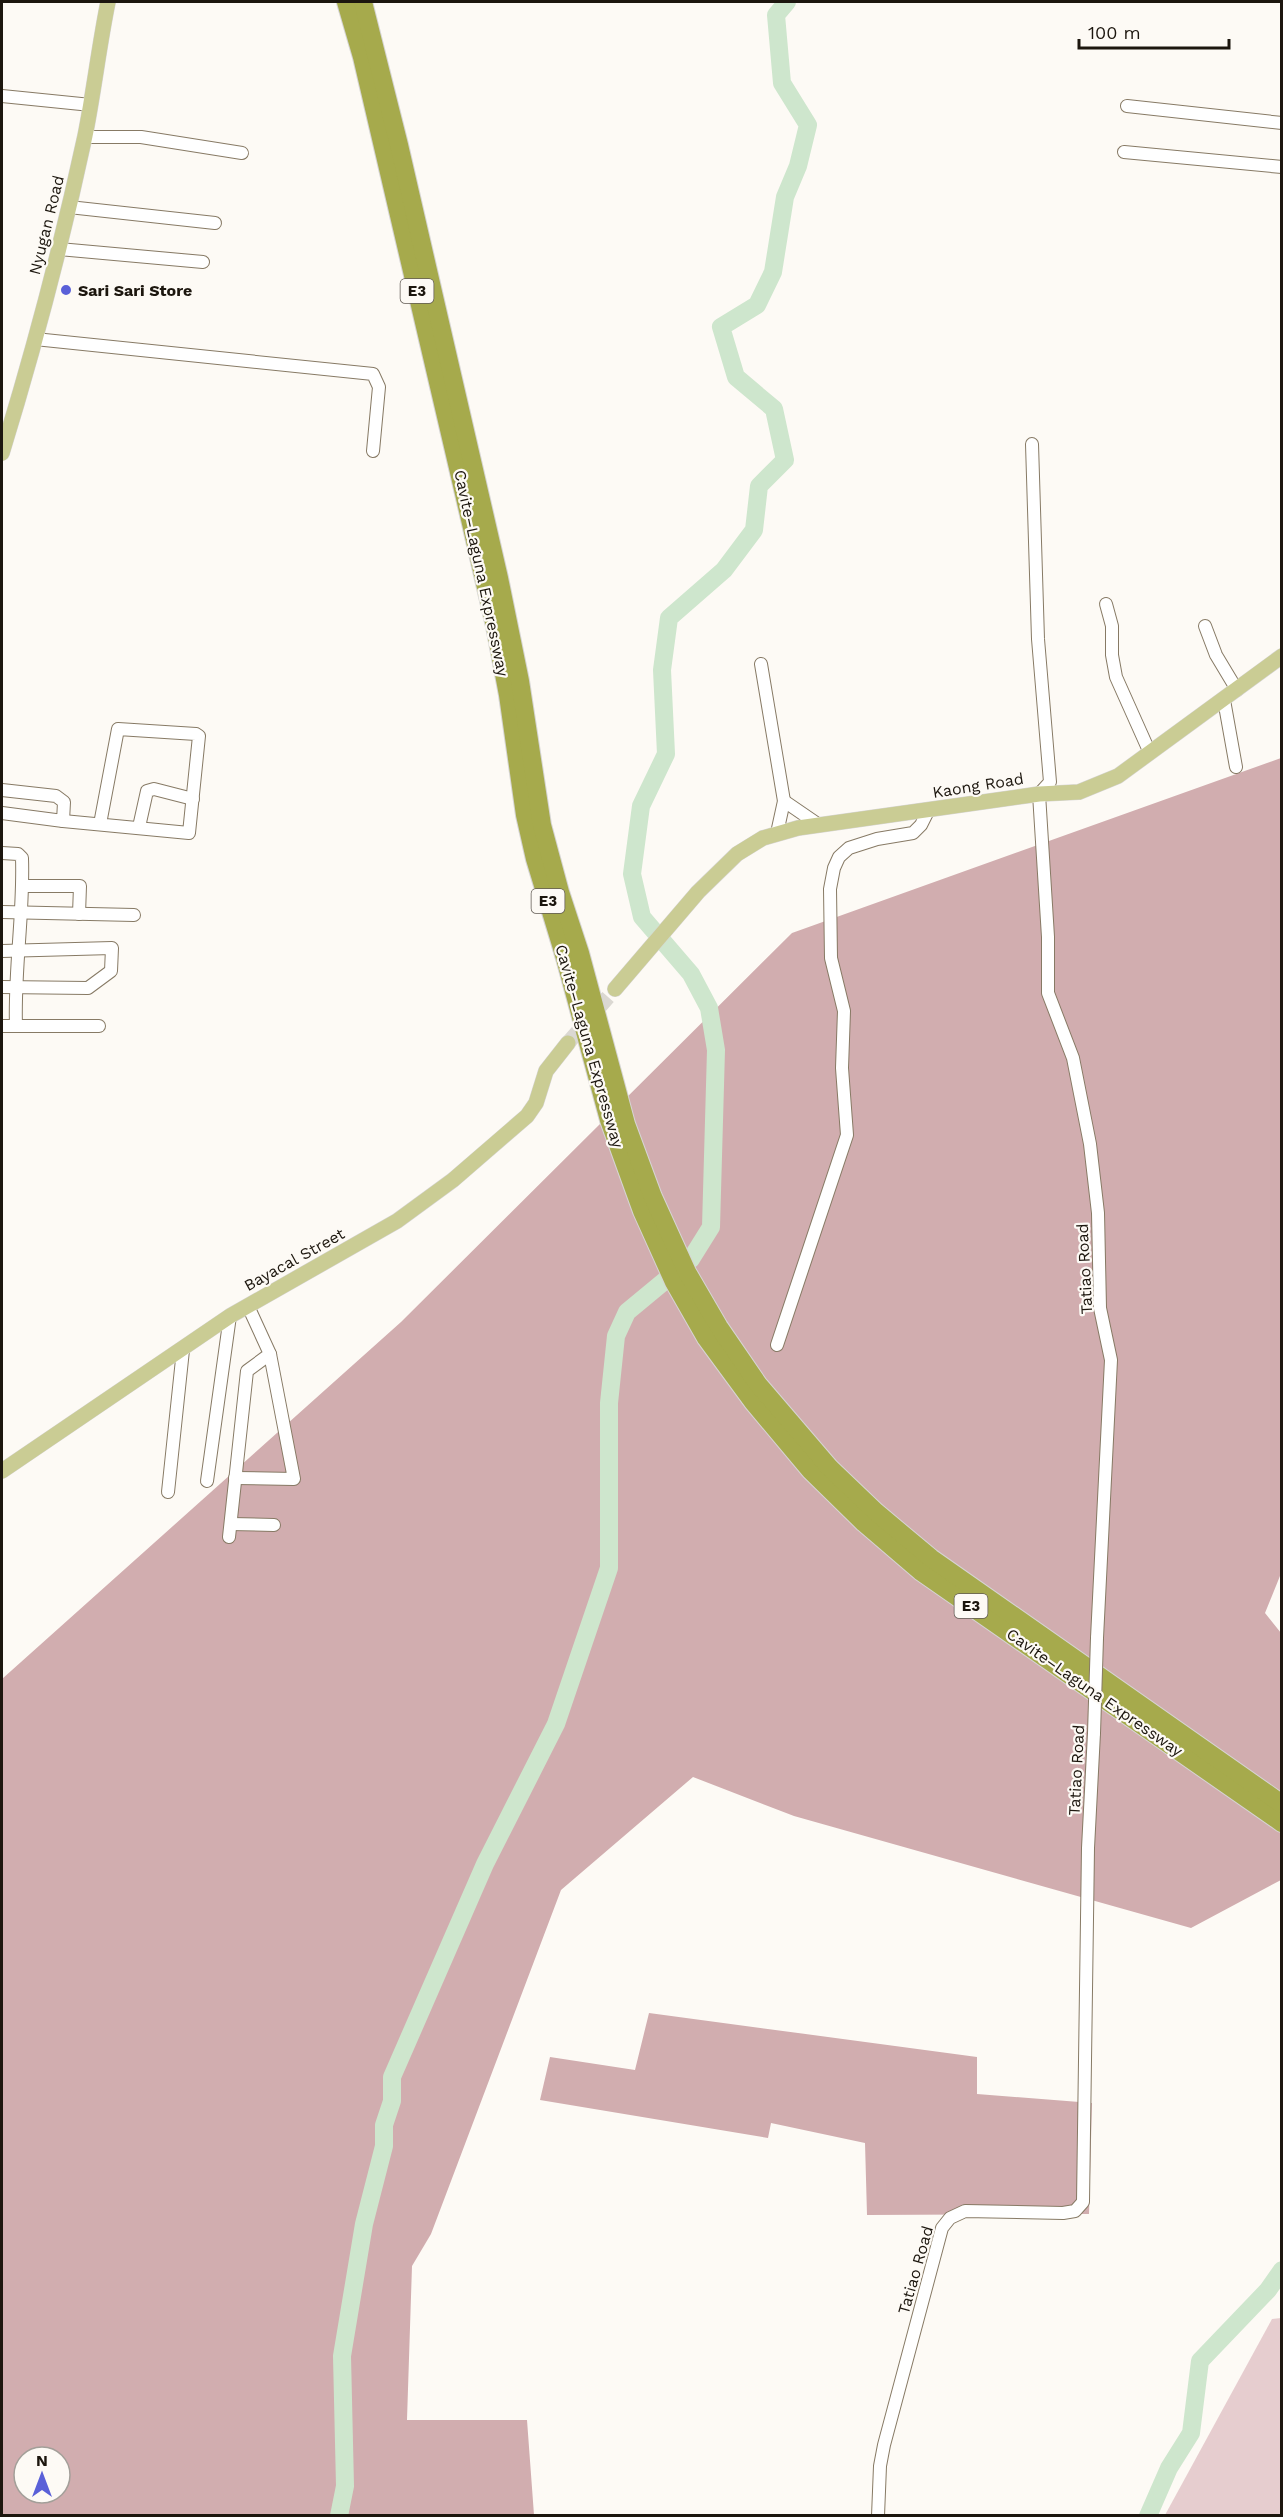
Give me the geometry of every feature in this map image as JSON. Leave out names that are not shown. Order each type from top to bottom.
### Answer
[{"type":"highway","name":"Cavite–Laguna Expressway","points":[[346,2],[368,80],[488,593],[508,695],[524,804],[535,859],[565,958],[600,1091],[647,1204],[687,1272],[712,1333],[753,1402],[810,1470],[864,1523],[912,1564],[1281,1823]]},
{"type":"highway","name":"Cavite–Laguna Expressway","points":[[363,2],[399,145],[501,589],[520,681],[542,825],[560,892],[580,953],[647,1204]]},
{"type":"highway","name":"Cavite–Laguna Expressway","points":[[712,1333],[830,1468],[876,1512],[931,1558],[1281,1804]]},
{"type":"main road","name":"Nyugan Road","points":[[2,453],[35,339],[69,207],[85,137],[108,2]]},
{"type":"main road","name":"Kaong Road","points":[[615,989],[674,921],[737,854],[749,845],[777,833],[819,825],[1039,794],[1079,792],[1118,777],[1281,656]]},
{"type":"main road","name":"Bayacal Street","points":[[2,1471],[230,1316],[397,1221],[453,1180],[527,1116],[536,1103],[546,1071],[568,1043]]},
{"type":"street","points":[[2,96],[91,105]]},
{"type":"street","points":[[1127,106],[1281,123]]},
{"type":"street","points":[[85,137],[141,137],[242,153]]},
{"type":"street","points":[[1124,152],[1281,167]]},
{"type":"street","points":[[69,207],[215,223]]},
{"type":"street","points":[[59,249],[203,262]]},
{"type":"street","points":[[35,339],[373,374],[379,387],[373,451]]},
{"type":"street","points":[[1032,444],[1038,639],[1050,782],[1039,794]]},
{"type":"street","points":[[1106,603],[1112,626],[1112,655],[1116,677],[1150,753]]},
{"type":"street","points":[[1205,626],[1216,655],[1237,690]]},
{"type":"street","points":[[761,664],[784,801],[777,833]]},
{"type":"street","points":[[1224,700],[1236,767]]},
{"type":"street","points":[[2,813],[63,821],[189,833],[199,736],[118,729],[100,824]]},
{"type":"street","points":[[139,827],[147,791],[154,789],[193,799]]},
{"type":"street","points":[[2,790],[56,796],[63,802],[63,821]]},
{"type":"street","name":"Tatiao Road","points":[[878,2516],[880,2466],[884,2445],[942,2228],[950,2218],[965,2211],[1063,2213],[1076,2211],[1083,2202],[1088,1883],[1111,1360],[1100,1308],[1098,1213],[1090,1144],[1073,1058],[1048,993],[1048,938],[1039,794]]},
{"type":"street","points":[[784,801],[819,825]]},
{"type":"street","points":[[777,1345],[847,1135],[842,1068],[844,1011],[831,958],[830,889],[834,868],[839,857],[849,848],[877,839],[913,834],[928,811]]},
{"type":"street","points":[[2,853],[18,854],[22,858],[22,913],[18,951],[8,987],[16,1026]]},
{"type":"street","points":[[23,886],[80,886],[79,914]]},
{"type":"street","points":[[2,912],[134,915]]},
{"type":"street","points":[[2,951],[112,948],[111,971],[88,988],[8,987]]},
{"type":"street","points":[[2,1026],[99,1026]]},
{"type":"street","points":[[234,1478],[294,1479],[270,1354],[248,1306]]},
{"type":"street","points":[[207,1481],[230,1316]]},
{"type":"street","points":[[168,1492],[183,1350]]},
{"type":"street","points":[[229,1537],[247,1371],[270,1354]]},
{"type":"street","points":[[231,1524],[274,1525]]},
{"type":"shaded area","points":[[1281,758],[1282,1571],[1265,1613],[1281,1633],[1281,1880],[1191,1928],[794,1816],[693,1777],[561,1890],[431,2234],[412,2266],[407,2420],[527,2420],[534,2515],[2,2515],[2,1679],[401,1322],[792,933]]},
{"type":"shaded area","points":[[649,2013],[977,2057],[977,2094],[1092,2103],[1089,2214],[867,2215],[865,2143],[771,2123],[768,2138],[540,2100],[550,2057],[635,2070]]},
{"type":"shaded area","points":[[1281,2318],[1281,2515],[1165,2515],[1272,2319]]},
{"type":"waterway","points":[[339,2516],[345,2486],[342,2356],[364,2224],[384,2146],[384,2125],[392,2101],[392,2077],[485,1864],[556,1724],[609,1568],[609,1403],[616,1336],[627,1312],[691,1259],[711,1227],[716,1050],[709,1008],[691,974],[642,917],[632,874],[641,806],[666,754],[662,670],[669,618],[724,570],[754,530],[759,486],[785,460],[774,409],[736,377],[721,327],[757,305],[773,272],[785,197],[798,166],[808,125],[782,83],[776,15],[787,2]]},
{"type":"waterway","points":[[1148,2516],[1169,2468],[1191,2433],[1200,2361],[1268,2290],[1282,2270]]},
{"type":"tunnel","points":[[568,1043],[615,989]]},
{"type":"place","name":"Sari Sari Store","points":[[66,290]]}]
